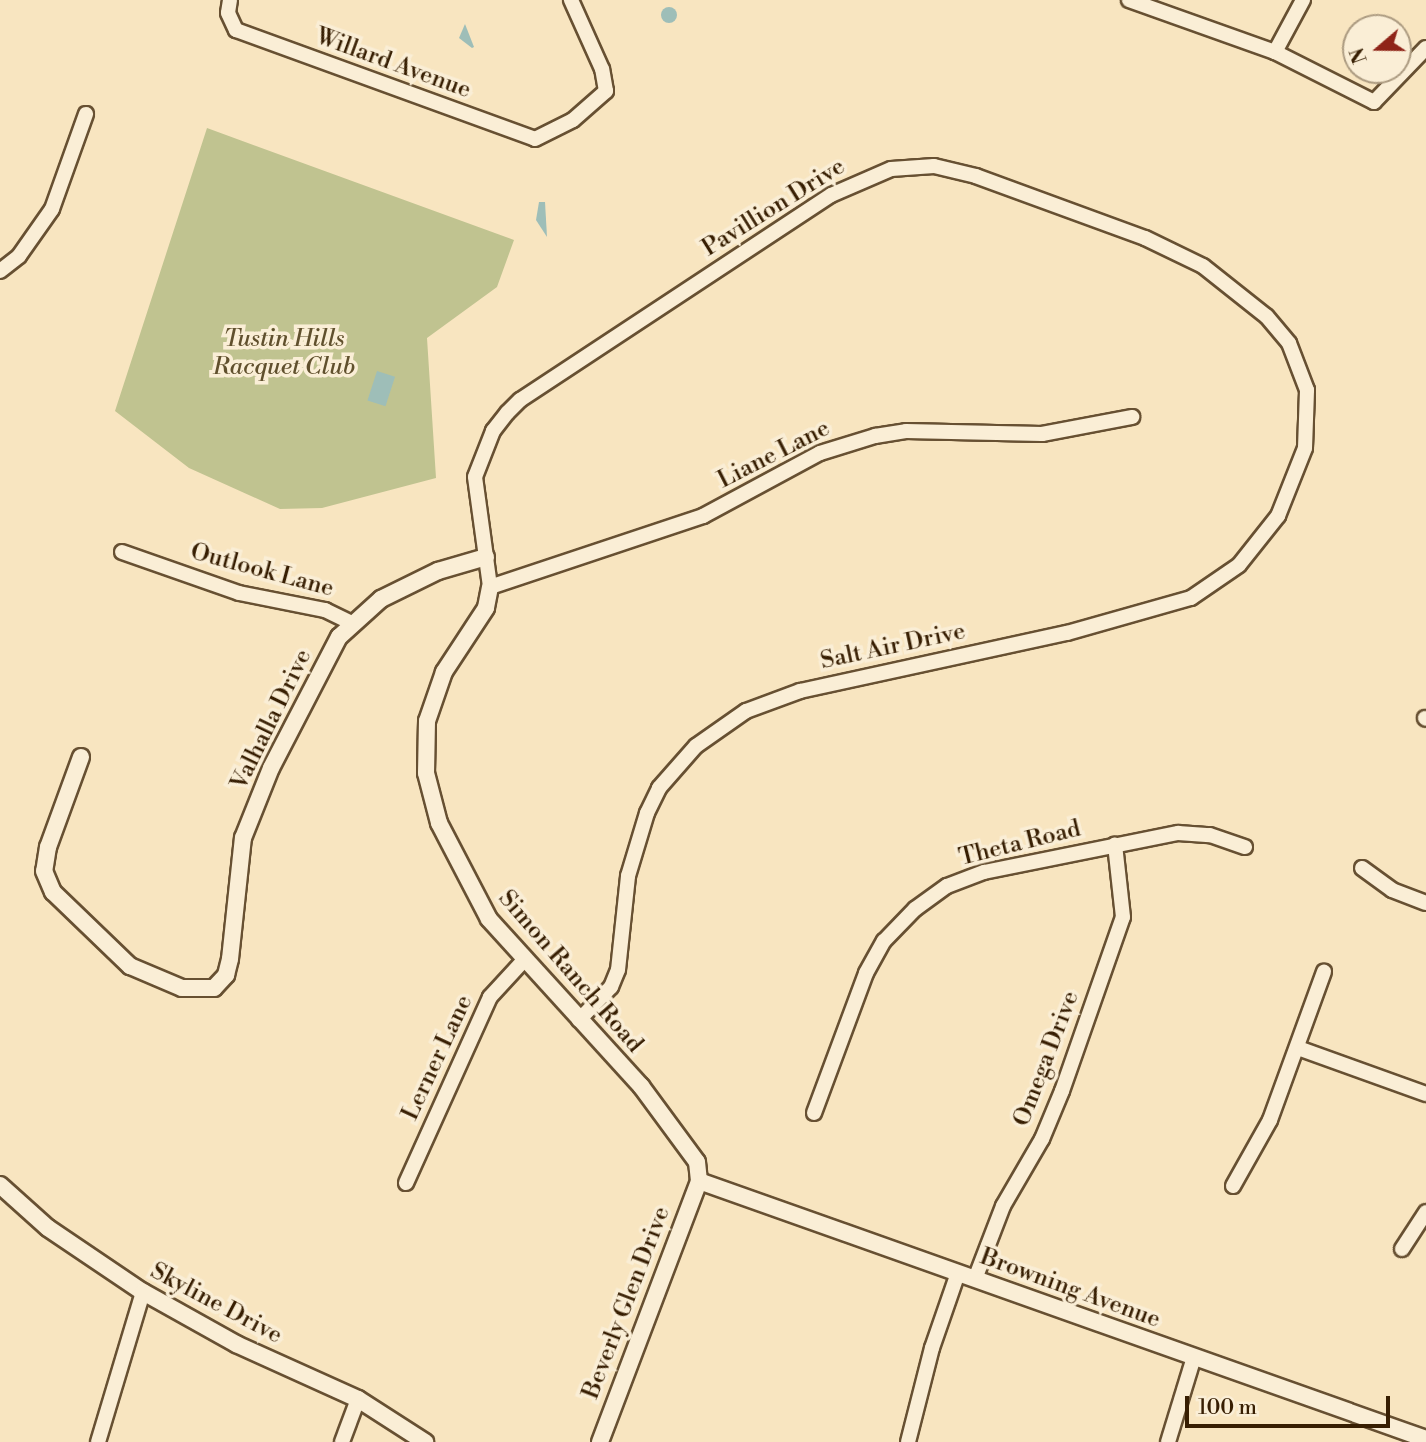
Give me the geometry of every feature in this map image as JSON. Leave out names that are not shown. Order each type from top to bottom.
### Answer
[{"type":"street","name":"Willard Avenue","points":[[230,0],[228,13],[236,30],[535,139],[573,120],[606,91],[603,69],[571,0]]},
{"type":"street","points":[[1129,0],[1275,52],[1374,102],[1426,48]]},
{"type":"street","points":[[1275,52],[1303,0]]},
{"type":"street","points":[[0,271],[19,256],[52,209],[86,114]]},
{"type":"street","name":"Pavillion Drive","points":[[490,587],[475,477],[494,431],[520,400],[831,195],[891,169],[934,166],[976,176],[1145,238],[1194,261],[1266,316],[1289,343],[1307,390],[1310,417]]},
{"type":"street","name":"Liane Lane","points":[[490,587],[703,516],[820,453],[874,436],[916,431],[1042,434],[1132,417]]},
{"type":"street","name":"Salt Air Drive","points":[[579,1020],[611,987],[618,970],[628,876],[647,813],[659,788],[696,746],[746,710],[800,691],[1114,621],[1191,598],[1238,565],[1278,516],[1305,448],[1310,417]]},
{"type":"street","name":"Outlook Lane","points":[[122,552],[239,593],[325,610],[350,622]]},
{"type":"street","name":"Valhalla Drive","points":[[81,757],[48,847],[44,871],[53,892],[130,966],[182,988],[214,988],[226,975],[230,959],[237,872],[251,816],[327,659],[350,622],[381,599],[438,570],[486,557]]},
{"type":"street","name":"Simon Ranch Road","points":[[490,587],[481,617],[434,696],[427,721],[426,773],[439,823],[470,891],[524,960],[641,1087],[697,1163],[699,1181]]},
{"type":"street","name":"Theta Road","points":[[814,1113],[866,973],[884,941],[915,909],[947,886],[984,872],[1115,844],[1178,834],[1210,835],[1245,848]]},
{"type":"street","name":"Omega Drive","points":[[975,1279],[1003,1206],[1042,1139],[1062,1091],[1123,917],[1115,844]]},
{"type":"street","points":[[1362,868],[1392,890],[1426,903]]},
{"type":"street","name":"Lerner Lane","points":[[406,1183],[490,997],[524,960]]},
{"type":"street","points":[[1233,1186],[1270,1121],[1324,972]]},
{"type":"street","points":[[1298,1048],[1426,1094]]},
{"type":"street","name":"Browning Avenue","points":[[699,1181],[1426,1439]]},
{"type":"street","name":"Beverly Glen Drive","points":[[600,1442],[699,1181]]},
{"type":"street","name":"Skyline Drive","points":[[0,1185],[48,1228],[143,1292],[236,1344],[358,1399],[425,1442]]},
{"type":"street","points":[[1402,1249],[1426,1212]]},
{"type":"street","points":[[908,1442],[932,1348],[958,1273]]},
{"type":"street","points":[[98,1442],[143,1292]]},
{"type":"street","points":[[1168,1442],[1176,1406],[1195,1357]]},
{"type":"street","points":[[342,1442],[358,1399]]},
{"type":"green space","name":"Tustin Hills Racquet Club","points":[[207,128],[514,240],[497,287],[427,338],[436,478],[322,508],[280,509],[189,468],[115,411]]},
{"type":"water","points":[[669,7],[675,9],[675,21],[669,23],[663,21],[661,15],[663,9]]},
{"type":"water","points":[[465,24],[474,47],[472,48],[459,38]]},
{"type":"water","points":[[539,202],[545,202],[547,237],[536,220]]},
{"type":"water","points":[[377,371],[395,377],[385,406],[367,400]]}]
